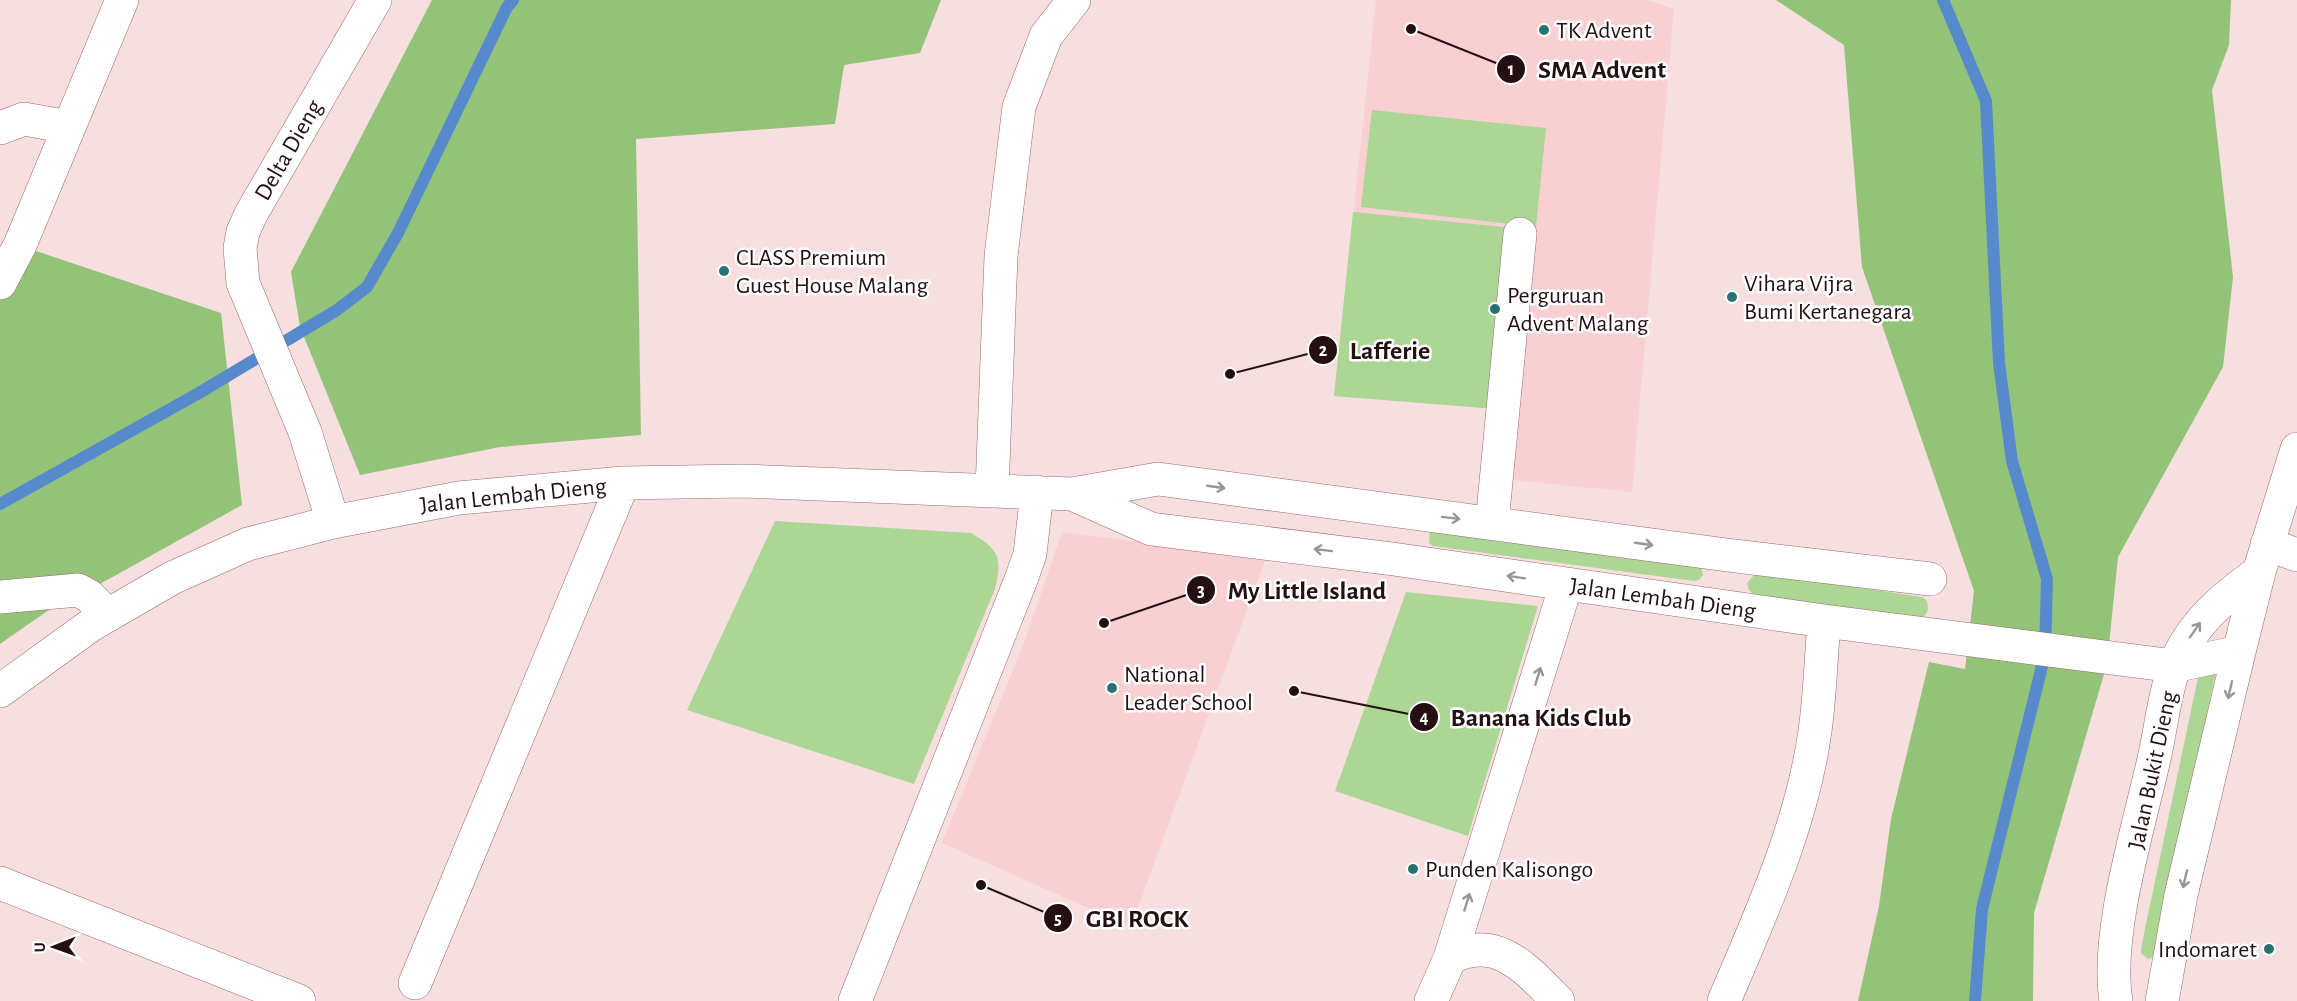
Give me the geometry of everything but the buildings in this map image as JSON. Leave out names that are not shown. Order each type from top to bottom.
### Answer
[{"type":"street","points":[[0,283],[20,245],[122,0]]},
{"type":"street","name":"Delta Dieng","points":[[333,522],[305,432],[254,310],[242,274],[243,232],[375,0]]},
{"type":"street","points":[[992,490],[1001,256],[1019,107],[1046,36],[1074,0]]},
{"type":"street","points":[[0,128],[24,119],[69,127]]},
{"type":"street","points":[[1491,523],[1520,234]]},
{"type":"street","points":[[2162,1001],[2181,895],[2239,652],[2274,557],[2297,449]]},
{"type":"street","points":[[1072,494],[1158,479],[1727,555],[1930,579]]},
{"type":"street","points":[[1151,529],[1158,479]]},
{"type":"street","name":"Jalan Lembah Dieng","points":[[0,691],[108,615],[172,578],[248,544],[333,522],[459,498],[623,483],[743,481],[1072,494],[1151,529],[1393,559],[1824,621],[2174,666],[2239,652]]},
{"type":"street","points":[[415,983],[623,483]]},
{"type":"street","points":[[855,1001],[1022,577],[1030,554],[1037,492]]},
{"type":"street","points":[[1393,559],[1401,512]]},
{"type":"street","points":[[1719,606],[1727,555]]},
{"type":"street","name":"Jalan Bukit Dieng","points":[[2119,995],[2120,917],[2174,666],[2204,618],[2222,599],[2274,557]]},
{"type":"street","points":[[1431,1001],[1450,958],[1566,585]]},
{"type":"street","points":[[0,597],[78,590],[90,596],[108,615]]},
{"type":"street","points":[[1724,1001],[1770,893],[1793,826],[1814,733],[1824,621]]},
{"type":"street","points":[[0,883],[299,1001]]},
{"type":"street","points":[[1450,958],[1466,950],[1483,949],[1504,955],[1518,962],[1558,1001]]},
{"type":"shaded area","name":"Perguruan Advent Malang","points":[[1376,0],[1648,0],[1674,9],[1632,492],[1491,478],[1495,409],[1334,396]]},
{"type":"shaded area","name":"National Leader School","points":[[1062,532],[1266,558],[1131,927],[942,843],[1024,643]]},
{"type":"green space","points":[[432,0],[941,0],[920,53],[844,65],[835,124],[636,139],[641,435],[500,447],[360,475],[300,327],[291,272]]},
{"type":"green space","points":[[1776,0],[2231,0],[2229,45],[2212,90],[2233,277],[2223,367],[2118,557],[2107,664],[2034,913],[2033,1001],[1858,1001],[1879,906],[1891,819],[1929,662],[1965,669],[1974,591],[1862,267],[1844,45]]},
{"type":"green space","points":[[1372,110],[1546,128],[1536,227],[1361,207]]},
{"type":"green space","points":[[1353,212],[1514,228],[1496,409],[1334,396]]},
{"type":"green space","points":[[30,249],[221,313],[242,505],[91,589],[56,605],[0,644],[0,259]]},
{"type":"green space","points":[[775,521],[971,533],[988,544],[996,555],[998,569],[995,589],[914,784],[687,710]]},
{"type":"green space","points":[[1430,531],[1701,567],[1703,575],[1699,580],[1694,581],[1433,546],[1429,543]]},
{"type":"green space","points":[[1757,572],[1922,597],[1927,601],[1928,610],[1919,619],[1754,595],[1747,583]]},
{"type":"green space","points":[[1406,592],[1538,606],[1468,836],[1335,791]]},
{"type":"green space","points":[[2217,667],[2155,957],[2148,959],[2141,953],[2142,943],[2200,668]]},
{"type":"waterway","points":[[0,504],[199,393],[337,310],[367,287],[398,233],[507,7],[513,0]]},
{"type":"waterway","points":[[1943,0],[1986,101],[1999,363],[2012,461],[2047,579],[2045,654],[1982,909],[1975,1001]]},
{"type":"place","name":"SMA Advent","points":[[1411,29]]},
{"type":"place","name":"TK Advent","points":[[1544,30]]},
{"type":"place","name":"CLASS Premium Guest House Malang","points":[[724,271]]},
{"type":"place","name":"Vihara Vijra Bumi Kertanegara","points":[[1732,297]]},
{"type":"place","name":"Perguruan Advent Malang","points":[[1495,309]]},
{"type":"place","name":"Lafferie","points":[[1230,374]]},
{"type":"place","name":"My Little Island","points":[[1104,623]]},
{"type":"place","name":"National Leader School","points":[[1112,688]]},
{"type":"place","name":"Banana Kids Club","points":[[1294,691]]},
{"type":"place","name":"Punden Kalisongo","points":[[1413,869]]},
{"type":"place","name":"GBI ROCK","points":[[981,885]]},
{"type":"place","name":"Indomaret","points":[[2269,949]]}]
